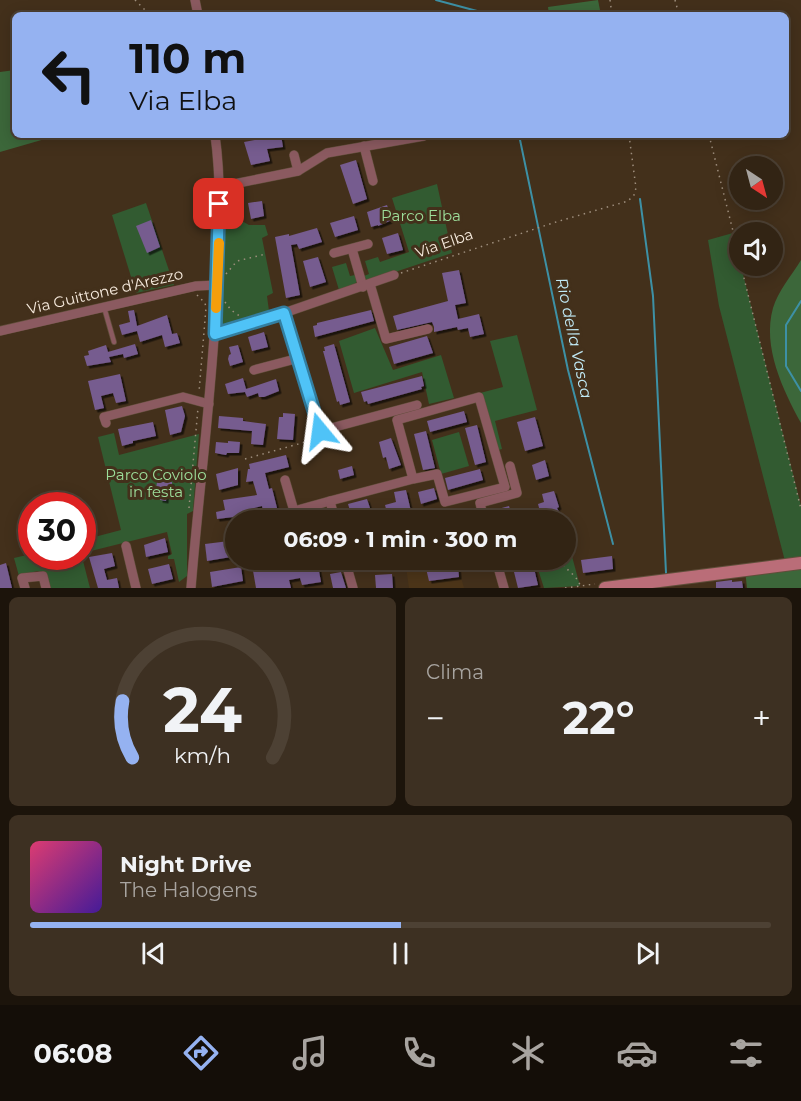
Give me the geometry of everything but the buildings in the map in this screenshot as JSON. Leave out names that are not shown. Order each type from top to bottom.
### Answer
[{"type":"street","points":[[191,588],[215,334],[219,187],[216,138]]},
{"type":"street","points":[[219,187],[298,171],[327,153],[412,138]]},
{"type":"street","points":[[364,146],[373,181]]},
{"type":"street","points":[[294,155],[298,171]]},
{"type":"street","points":[[334,253],[368,244]]},
{"type":"street","points":[[352,249],[386,339],[429,329]]},
{"type":"street","points":[[215,334],[394,275]]},
{"type":"street","name":"Via Guittone d'Arezzo","points":[[0,331],[192,286],[217,285]]},
{"type":"street","points":[[284,313],[320,431],[417,405]]},
{"type":"street","points":[[254,370],[299,358]]},
{"type":"street","points":[[285,480],[294,511],[437,474],[445,502],[504,487],[479,397],[397,420],[413,479]]},
{"type":"street","points":[[106,423],[104,417],[180,398],[208,404]]},
{"type":"street","points":[[482,510],[480,503],[517,493],[510,466]]},
{"type":"street","points":[[330,501],[332,510]]},
{"type":"street","points":[[126,546],[136,588]]},
{"type":"street","points":[[605,588],[801,563]]},
{"type":"street","points":[[348,570],[353,588]]},
{"type":"street","points":[[499,570],[504,588]]},
{"type":"street","points":[[25,588],[22,578],[38,575],[43,576],[46,588]]},
{"type":"lane","points":[[104,307],[114,342]]},
{"type":"path","points":[[135,0],[144,10],[156,12]]},
{"type":"path","name":"Via Elba","points":[[394,275],[632,199],[636,188],[629,138]]},
{"type":"path","points":[[710,138],[731,222]]},
{"type":"path","points":[[225,267],[224,276],[237,261],[266,254]]},
{"type":"path","points":[[743,276],[801,509]]},
{"type":"path","points":[[191,513],[189,507],[206,308],[192,286]]},
{"type":"path","points":[[225,300],[231,310],[248,319]]},
{"type":"path","points":[[245,459],[321,438],[320,431]]},
{"type":"path","points":[[566,588],[582,587],[578,579],[567,570]]},
{"type":"shaded area","points":[[406,570],[459,570],[464,588],[409,588]]},
{"type":"green space","points":[[598,0],[600,12],[549,12],[548,7]]},
{"type":"green space","points":[[12,70],[12,138],[45,139],[0,152],[0,72]]},
{"type":"green space","name":"Parco Elba","points":[[437,184],[452,253],[367,280],[364,276],[369,274],[365,261],[378,257],[380,262],[409,252],[392,198]]},
{"type":"green space","points":[[146,203],[174,285],[136,293],[112,215]]},
{"type":"green space","points":[[240,220],[249,225],[265,225],[268,235],[262,238],[273,293],[267,296],[269,311],[225,326],[221,324],[224,226]]},
{"type":"green space","points":[[729,234],[729,276],[744,276],[801,506],[801,563],[786,565],[719,306],[708,240]]},
{"type":"green space","points":[[801,260],[801,423],[787,397],[776,368],[770,338],[770,323],[775,302]]},
{"type":"green space","points":[[346,263],[350,276],[355,275],[357,281],[354,285],[339,290],[332,267]]},
{"type":"green space","points":[[375,328],[393,370],[441,355],[454,398],[429,404],[422,372],[354,393],[339,341]]},
{"type":"green space","points":[[517,335],[537,410],[495,421],[502,449],[494,451],[480,393],[503,387],[490,341]]},
{"type":"green space","points":[[459,432],[469,466],[441,474],[432,440]]},
{"type":"green space","name":"Parco Coviolo in festa","points":[[114,433],[119,455],[199,434],[193,511],[187,514],[187,576],[179,582],[174,559],[168,559],[168,556],[172,554],[167,532],[96,550],[96,537],[121,530],[98,437]]},
{"type":"green space","points":[[18,557],[18,570],[85,570],[90,588],[49,588],[45,573],[37,571],[19,576],[14,558]]},
{"type":"green space","points":[[801,563],[801,588],[747,588],[745,570]]},
{"type":"green space","points":[[538,570],[576,570],[580,586],[544,588]]},
{"type":"waterway","name":"Rio della Vasca","points":[[436,0],[481,12]]},
{"type":"waterway","name":"Rio della Vasca","points":[[520,138],[568,370],[613,544]]},
{"type":"waterway","points":[[640,199],[653,296],[666,573]]},
{"type":"waterway","points":[[801,301],[786,325],[786,366],[801,391]]},
{"type":"slow traffic","points":[[216,308],[219,243]]},
{"type":"route","points":[[219,204],[215,334],[284,313],[320,431]]}]
